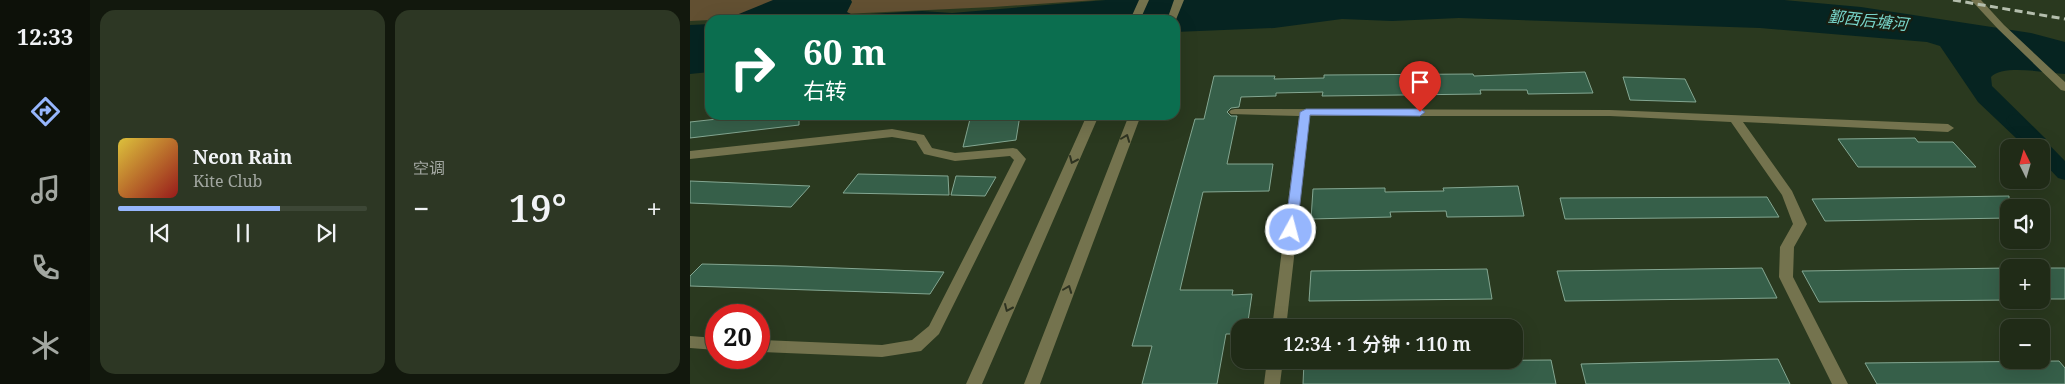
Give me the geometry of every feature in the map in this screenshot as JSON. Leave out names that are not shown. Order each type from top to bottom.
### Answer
[{"type":"street","points":[[1137,15],[1144,0]]},
{"type":"street","points":[[1174,15],[1179,0]]},
{"type":"street","points":[[1976,0],[2001,27],[2061,84]]},
{"type":"street","points":[[1235,112],[1610,113],[1948,128]]},
{"type":"street","points":[[1280,319],[1306,112]]},
{"type":"street","points":[[1734,118],[1788,194],[1800,224],[1787,247],[1786,276],[1840,384]]},
{"type":"street","points":[[974,384],[1091,120]]},
{"type":"street","points":[[1032,384],[1133,120]]},
{"type":"street","points":[[690,155],[892,133],[920,138],[928,151],[955,157],[1013,152],[1020,159],[934,330],[916,346],[882,352],[770,347]]},
{"type":"street","points":[[690,342],[705,343]]},
{"type":"street","points":[[1272,384],[1274,369]]},
{"type":"shaded area","points":[[690,0],[1096,0],[820,15],[705,15],[705,20],[690,21]]},
{"type":"water","points":[[773,0],[851,0],[852,2],[847,12],[853,15],[736,15]]},
{"type":"water","name":"鄞西后塘河","points":[[1106,0],[1784,0],[1861,7],[2031,33],[2065,42],[2065,74],[2015,70],[1997,73],[1991,77],[1992,86],[2046,139],[2017,139],[1978,102],[1940,46],[1927,42],[1760,28],[1459,18],[1392,21],[1342,19],[1274,28],[1180,32],[1180,15],[853,15],[922,11],[952,13]]},
{"type":"water","points":[[705,24],[705,72],[690,74],[690,25]]},
{"type":"building","points":[[1585,72],[1593,93],[1528,94],[1527,90],[1480,90],[1481,94],[1322,96],[1323,92],[1276,93],[1276,96],[1241,97],[1239,107],[1231,108],[1227,112],[1231,116],[1237,116],[1227,164],[1273,164],[1269,191],[1203,192],[1180,290],[1233,290],[1232,295],[1252,294],[1248,319],[1231,319],[1231,334],[1226,334],[1217,384],[1142,384],[1152,346],[1132,346],[1195,119],[1204,119],[1214,76],[1275,76],[1274,79],[1324,78],[1324,75],[1473,74],[1474,76]]},
{"type":"building","points":[[1623,77],[1685,79],[1696,102],[1630,100]]},
{"type":"building","points":[[708,120],[799,120],[799,125],[690,138],[690,122]]},
{"type":"building","points":[[970,120],[1019,120],[1016,140],[963,147]]},
{"type":"building","points":[[1915,138],[1918,142],[1953,142],[1976,167],[1858,167],[1838,139]]},
{"type":"building","points":[[858,174],[948,176],[949,195],[843,193]]},
{"type":"building","points":[[956,176],[996,177],[985,196],[951,195]]},
{"type":"building","points":[[690,181],[810,186],[791,207],[690,203]]},
{"type":"building","points":[[1518,186],[1524,216],[1447,217],[1446,211],[1390,212],[1391,217],[1311,219],[1313,189],[1385,188],[1385,192],[1444,191],[1443,188]]},
{"type":"building","points":[[2009,196],[2009,199],[2000,199],[2000,218],[1825,221],[1812,199]]},
{"type":"building","points":[[1767,197],[1779,217],[1565,219],[1560,198]]},
{"type":"building","points":[[702,264],[944,272],[930,294],[690,286],[690,276]]},
{"type":"building","points":[[1762,268],[1777,298],[1565,301],[1557,271]]},
{"type":"building","points":[[2000,268],[2000,300],[1819,302],[1802,271]]},
{"type":"building","points":[[2050,268],[2065,268],[2065,299],[2050,299]]},
{"type":"building","points":[[1487,269],[1492,299],[1309,301],[1311,271]]},
{"type":"building","points":[[1778,359],[1790,384],[1586,384],[1581,364]]},
{"type":"building","points":[[1523,360],[1551,360],[1556,384],[1303,384],[1304,369],[1523,369]]},
{"type":"building","points":[[2050,361],[2059,361],[2065,368],[2065,384],[1877,384],[1865,363],[2000,362],[2000,369],[2050,369]]},
{"type":"waterway","points":[[2015,120],[2065,173]]},
{"type":"railway","points":[[1953,0],[2065,19]]},
{"type":"route","points":[[1291,230],[1306,112],[1420,112]]}]
